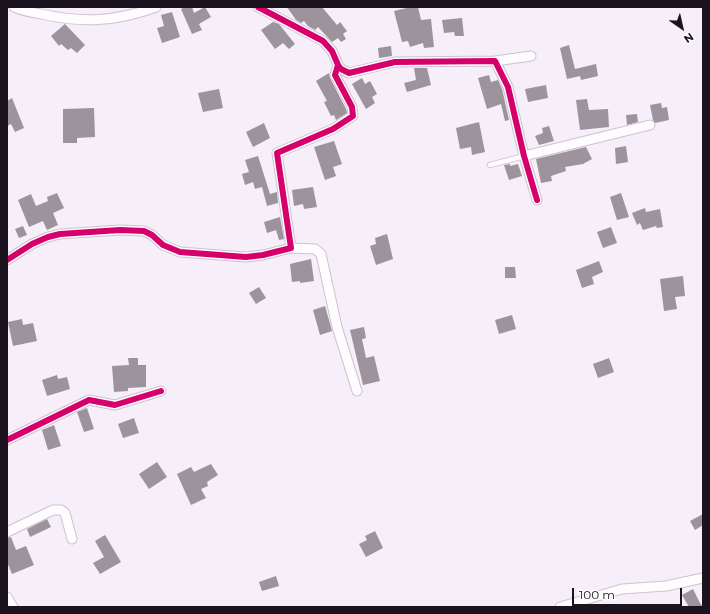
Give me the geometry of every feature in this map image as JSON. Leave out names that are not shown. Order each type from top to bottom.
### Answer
[{"type":"street","points":[[14,7],[70,20],[82,20],[120,17],[156,7]]},
{"type":"street","points":[[258,7],[323,41],[332,51],[338,65],[345,72],[355,73],[395,62],[496,61],[531,56]]},
{"type":"street","points":[[496,61],[508,88],[524,156],[537,200]]},
{"type":"street","points":[[291,248],[277,153],[333,129],[352,116],[352,107],[335,75],[338,65]]},
{"type":"street","points":[[524,156],[650,125]]},
{"type":"street","points":[[7,260],[48,236],[120,230],[144,231],[152,235],[163,245],[180,252],[246,257],[264,255],[291,248],[314,249],[321,254],[336,327],[357,391]]},
{"type":"street","points":[[7,440],[89,400],[115,405],[161,391]]},
{"type":"street","points":[[7,532],[53,510],[61,510],[65,513],[72,539]]},
{"type":"street","points":[[560,607],[622,589],[666,586],[703,578]]},
{"type":"street","points":[[7,597],[13,607]]},
{"type":"lane","points":[[490,165],[524,156]]},
{"type":"building","points":[[185,7],[192,7],[194,13],[205,7],[211,17],[199,24],[202,30],[192,34],[181,9]]},
{"type":"building","points":[[287,7],[322,7],[337,25],[340,22],[347,31],[343,34],[346,39],[341,42],[338,38],[332,42],[318,27],[315,30],[308,26],[304,21],[301,23],[296,20]]},
{"type":"building","points":[[418,7],[421,20],[431,19],[434,47],[424,48],[423,43],[410,47],[408,41],[402,42],[394,11]]},
{"type":"building","points":[[172,12],[180,37],[162,43],[157,28],[164,26],[161,15]]},
{"type":"building","points":[[462,18],[464,36],[455,36],[454,32],[444,33],[442,20]]},
{"type":"building","points":[[273,22],[279,24],[295,44],[289,49],[283,43],[275,49],[261,30]]},
{"type":"building","points":[[65,24],[85,45],[77,53],[71,48],[68,50],[61,44],[59,46],[51,36]]},
{"type":"building","points":[[569,45],[575,69],[596,64],[598,76],[581,80],[580,76],[567,79],[560,48]]},
{"type":"building","points":[[391,46],[392,56],[379,58],[378,48]]},
{"type":"building","points":[[414,68],[427,68],[431,85],[407,92],[404,83],[416,80]]},
{"type":"building","points":[[329,73],[347,113],[336,120],[334,115],[331,116],[324,102],[327,101],[316,81]]},
{"type":"building","points":[[489,75],[491,82],[498,80],[502,89],[509,120],[505,121],[501,104],[487,109],[478,78]]},
{"type":"building","points":[[362,78],[365,84],[370,81],[377,94],[372,97],[375,103],[366,109],[352,84]]},
{"type":"building","points":[[546,85],[548,98],[528,102],[525,89]]},
{"type":"building","points":[[219,89],[223,108],[203,112],[198,93]]},
{"type":"building","points":[[12,98],[24,128],[15,132],[11,124],[7,126],[7,101]]},
{"type":"building","points":[[587,99],[589,110],[608,109],[609,127],[580,130],[576,100]]},
{"type":"building","points":[[661,103],[662,108],[667,107],[669,120],[655,123],[650,105]]},
{"type":"building","points":[[94,108],[95,137],[77,138],[77,143],[63,143],[63,109]]},
{"type":"building","points":[[637,114],[638,122],[627,125],[626,115]]},
{"type":"building","points":[[479,122],[485,152],[472,155],[471,147],[460,149],[456,128]]},
{"type":"building","points":[[264,123],[270,138],[253,147],[246,132]]},
{"type":"building","points":[[549,126],[554,141],[539,145],[535,136],[543,133],[542,128]]},
{"type":"building","points":[[334,141],[342,164],[333,167],[336,176],[325,180],[314,147]]},
{"type":"building","points":[[626,146],[628,162],[616,164],[615,148]]},
{"type":"building","points":[[586,147],[592,159],[583,164],[565,167],[566,171],[551,176],[552,181],[541,183],[536,159]]},
{"type":"building","points":[[258,156],[270,194],[277,192],[278,203],[267,206],[262,187],[255,189],[253,182],[245,185],[242,174],[249,172],[245,160]]},
{"type":"building","points":[[510,164],[510,166],[518,164],[522,176],[509,180],[504,165]]},
{"type":"building","points":[[313,187],[317,207],[304,209],[303,204],[294,206],[292,190]]},
{"type":"building","points":[[57,193],[64,208],[53,213],[58,225],[47,230],[43,221],[29,227],[18,200],[31,194],[36,206],[48,201],[47,197]]},
{"type":"building","points":[[621,193],[629,217],[617,220],[610,197]]},
{"type":"building","points":[[645,208],[646,212],[660,209],[663,227],[657,228],[656,226],[643,230],[640,223],[637,225],[632,213]]},
{"type":"building","points":[[280,217],[284,239],[279,240],[276,230],[267,233],[264,222]]},
{"type":"building","points":[[23,226],[27,235],[19,238],[15,229]]},
{"type":"building","points":[[611,227],[617,243],[603,248],[597,232]]},
{"type":"building","points":[[387,234],[393,259],[376,265],[370,246],[376,244],[375,238]]},
{"type":"building","points":[[311,259],[314,281],[300,283],[300,281],[292,282],[290,264]]},
{"type":"building","points":[[599,261],[603,272],[592,277],[594,284],[582,288],[576,270]]},
{"type":"building","points":[[505,267],[515,267],[516,278],[505,278]]},
{"type":"building","points":[[683,276],[685,296],[675,297],[677,309],[664,311],[660,279]]},
{"type":"building","points":[[259,287],[266,298],[256,304],[249,293]]},
{"type":"building","points":[[325,306],[332,331],[320,335],[313,310]]},
{"type":"building","points":[[512,315],[516,329],[499,334],[495,320]]},
{"type":"building","points":[[22,319],[23,325],[33,323],[37,341],[13,346],[8,322]]},
{"type":"building","points":[[364,327],[366,338],[362,339],[366,358],[374,356],[380,381],[363,385],[350,330]]},
{"type":"building","points":[[128,358],[138,358],[138,365],[146,365],[146,387],[128,388],[128,391],[114,392],[112,366],[129,365]]},
{"type":"building","points":[[609,358],[614,372],[598,378],[593,364]]},
{"type":"building","points":[[57,375],[58,379],[67,377],[70,389],[47,396],[42,380]]},
{"type":"building","points":[[87,408],[94,429],[84,432],[77,412]]},
{"type":"building","points":[[134,418],[139,433],[123,438],[118,424]]},
{"type":"building","points":[[54,425],[61,446],[48,450],[42,430]]},
{"type":"building","points":[[157,462],[167,477],[149,489],[139,474]]},
{"type":"building","points":[[211,464],[218,475],[207,482],[208,486],[201,489],[206,498],[191,505],[177,474],[191,467],[194,472]]},
{"type":"building","points":[[703,514],[703,525],[695,530],[690,521]]},
{"type":"building","points":[[47,519],[51,527],[30,537],[27,529]]},
{"type":"building","points":[[375,531],[383,548],[366,557],[359,544],[367,540],[365,536]]},
{"type":"building","points":[[105,535],[121,562],[100,574],[93,563],[104,557],[95,541]]},
{"type":"building","points":[[11,537],[16,550],[26,546],[34,565],[12,574],[7,562],[7,538]]},
{"type":"building","points":[[276,576],[279,586],[262,591],[259,582]]},
{"type":"building","points":[[693,589],[703,607],[689,607],[682,595]]},
{"type":"cycle path","points":[[258,7],[323,41],[332,51],[341,69],[349,73],[395,62],[495,61],[508,87],[524,156],[537,200]]},
{"type":"cycle path","points":[[7,260],[32,244],[48,237],[60,234],[120,230],[144,231],[152,235],[163,245],[180,252],[246,257],[263,255],[291,248],[277,153],[333,129],[353,116],[352,107],[335,75],[338,65]]},
{"type":"cycle path","points":[[7,440],[89,400],[115,405],[161,391]]}]
